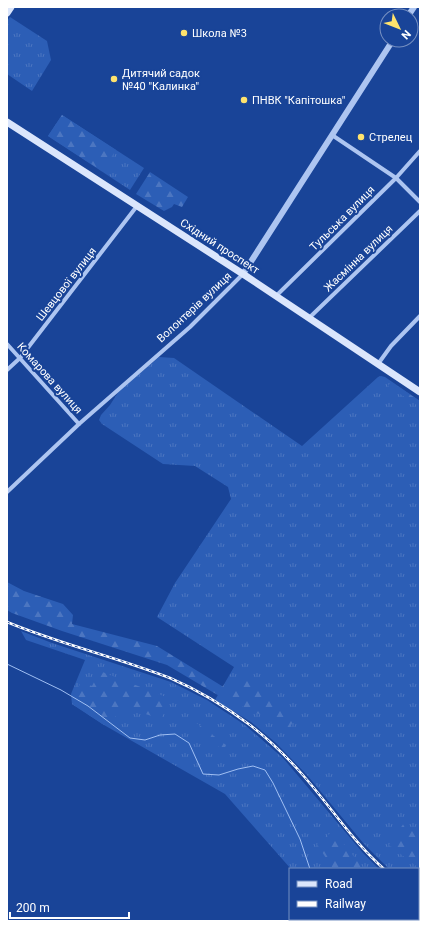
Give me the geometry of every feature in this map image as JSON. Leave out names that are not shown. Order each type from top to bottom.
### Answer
[{"type":"main road","points":[[7,13],[11,7]]},
{"type":"main road","name":"Східний проспект","points":[[7,122],[243,274],[420,392]]},
{"type":"street","name":"Волонтерів вулиця","points":[[7,492],[79,424],[190,327],[243,274],[388,48]]},
{"type":"street","points":[[332,135],[396,178],[420,202]]},
{"type":"street","name":"Тульська вулиця","points":[[276,296],[396,178],[420,151]]},
{"type":"street","name":"Шевцової вулиця","points":[[7,370],[20,358],[137,206]]},
{"type":"street","name":"Жасмінна вулиця","points":[[309,318],[420,211]]},
{"type":"street","points":[[378,364],[391,346],[420,316]]},
{"type":"street","name":"Комарова вулиця","points":[[7,344],[79,424]]},
{"type":"green space","points":[[10,17],[47,41],[51,60],[32,91],[7,74],[7,21]]},
{"type":"green space","points":[[62,115],[144,168],[130,190],[48,136]]},
{"type":"green space","points":[[62,115],[116,150],[102,171],[48,136]]},
{"type":"green space","points":[[150,172],[188,197],[182,207],[174,204],[172,207],[164,211],[136,194]]},
{"type":"green space","points":[[159,357],[174,358],[302,446],[378,377],[385,377],[420,401],[420,895],[419,868],[388,868],[364,844],[307,775],[276,743],[251,722],[215,700],[234,667],[157,617],[175,583],[231,499],[228,487],[195,466],[163,464],[102,424],[99,420],[101,415],[119,391]]},
{"type":"green space","points":[[391,382],[420,401],[420,407],[388,386]]},
{"type":"green space","points":[[7,582],[24,591],[63,604],[73,615],[72,624],[157,646],[230,691],[243,677],[293,711],[293,721],[287,734],[261,715],[221,697],[167,665],[12,613],[7,610]]},
{"type":"green space","points":[[21,631],[52,643],[171,682],[207,700],[245,725],[283,758],[363,853],[378,868],[290,868],[225,794],[104,725],[72,704],[71,694],[85,660],[26,640]]},
{"type":"green space","points":[[100,671],[171,699],[161,719],[127,708],[104,725],[72,704],[81,681],[92,686]]},
{"type":"green space","points":[[191,719],[226,745],[224,750],[186,727]]},
{"type":"green space","points":[[404,823],[420,834],[420,869],[419,868],[389,845]]},
{"type":"green space","points":[[333,831],[363,868],[332,868],[317,844]]},
{"type":"green space","points":[[419,901],[420,902],[420,921],[293,921],[419,920]]},
{"type":"waterway","points":[[7,664],[61,690],[88,706],[130,738],[145,740],[160,735],[175,734],[189,743],[203,774],[219,775],[253,766],[265,770],[273,783],[300,839],[310,868]]},
{"type":"railway","points":[[7,622],[170,678],[212,699],[257,730],[289,760],[361,847],[383,868]]},
{"type":"place","name":"Школа №3","points":[[184,33]]},
{"type":"place","name":"Дитячий садок №40 \"Калинка\"","points":[[114,79]]},
{"type":"place","name":"ПНВК \"Капітошка\"","points":[[244,100]]},
{"type":"place","name":"Стрелец","points":[[361,137]]}]
